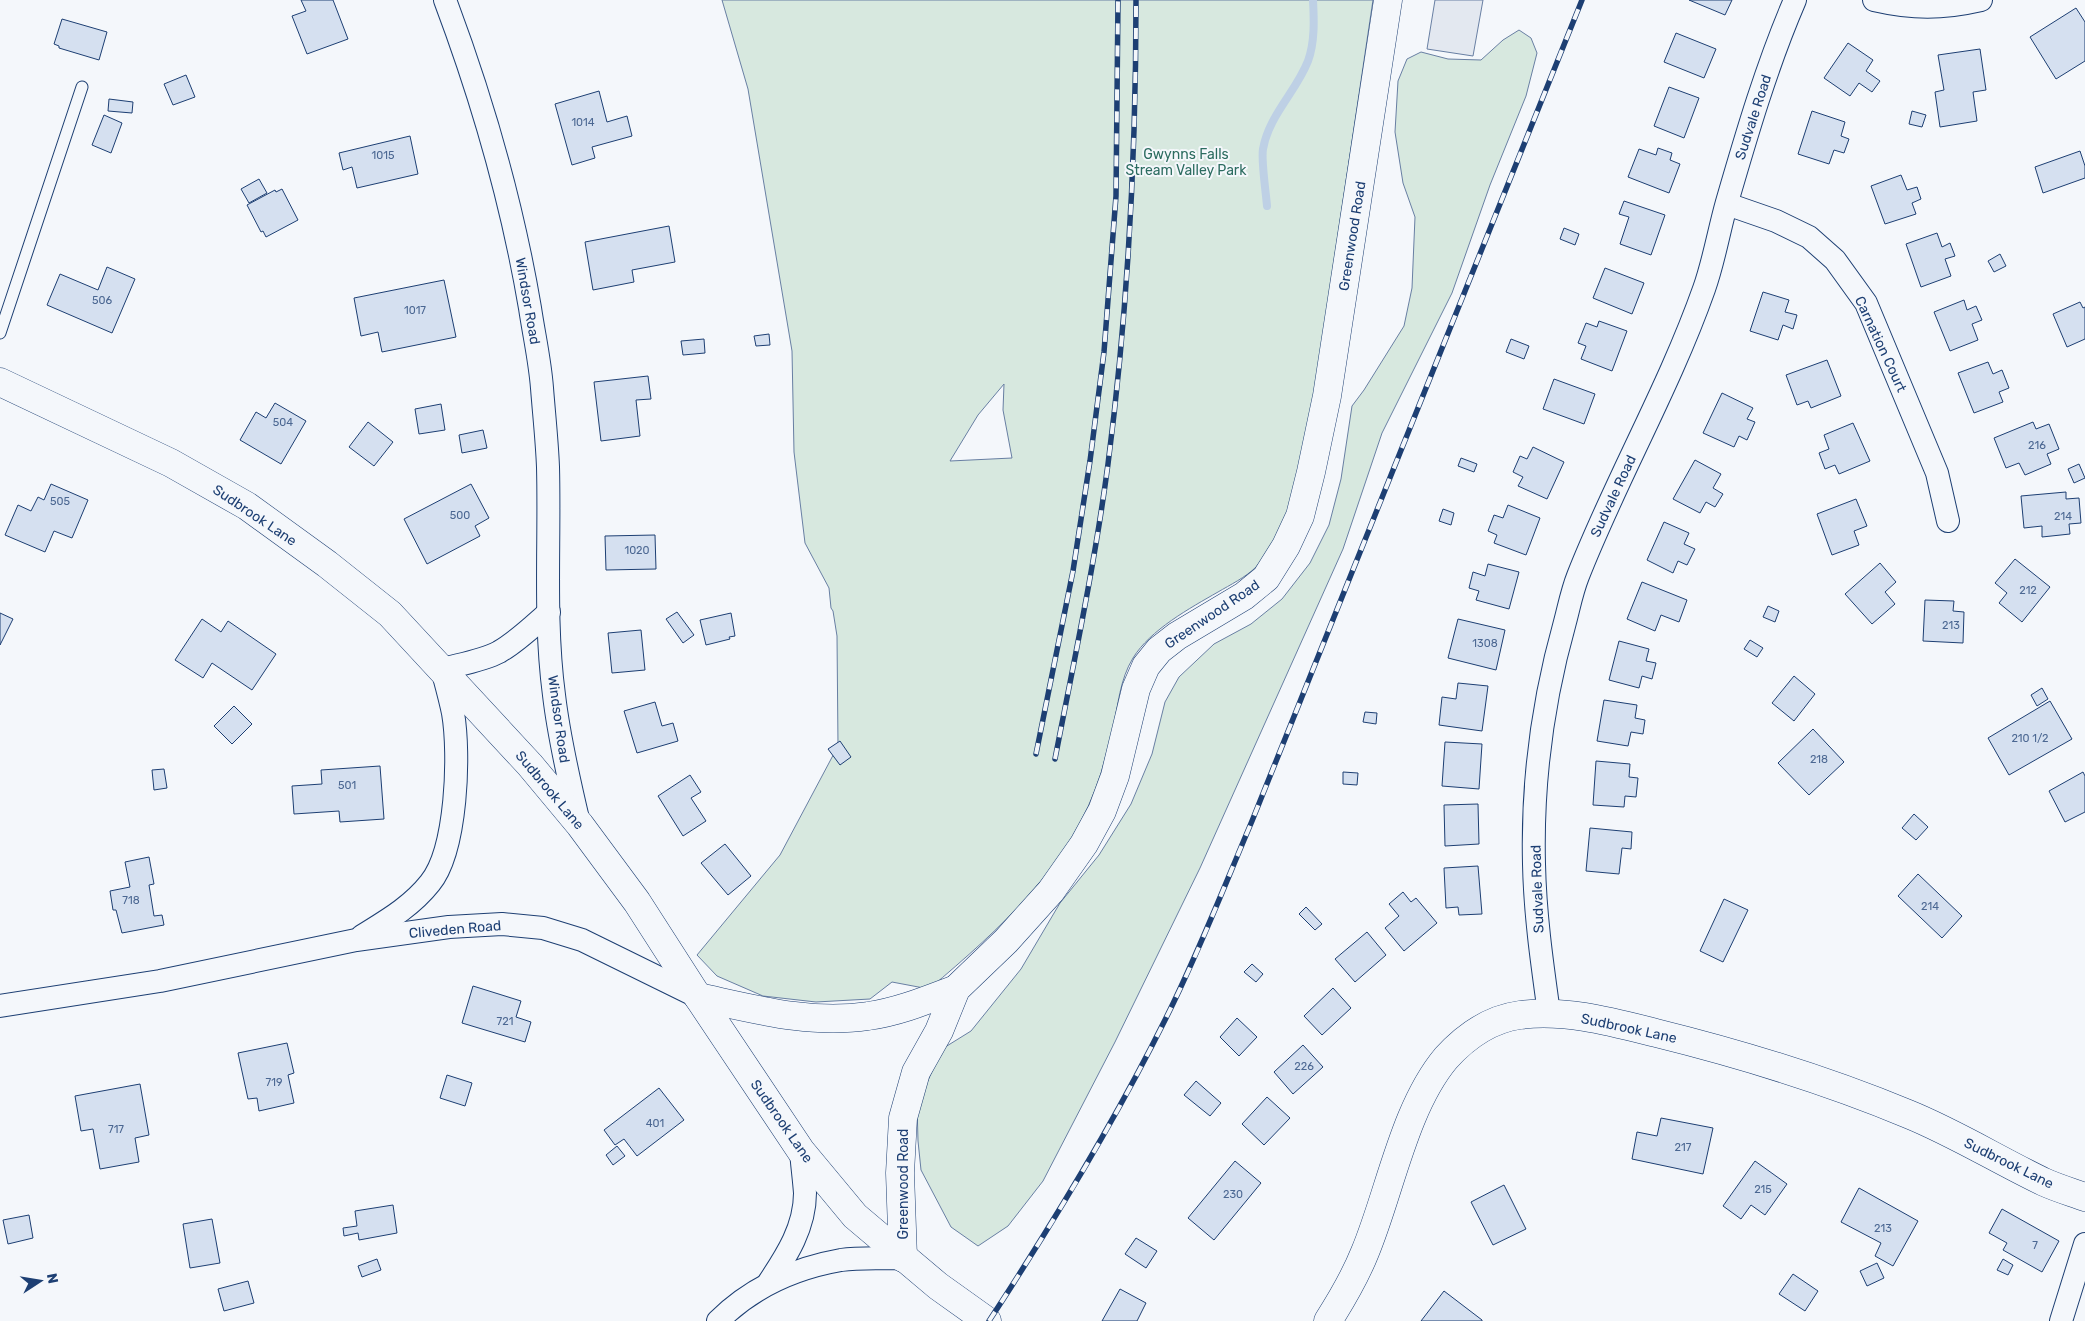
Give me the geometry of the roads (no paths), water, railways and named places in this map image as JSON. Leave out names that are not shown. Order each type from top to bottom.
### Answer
[{"type":"street","name":"Windsor Road","points":[[445,0],[473,74],[502,174],[521,253],[536,342],[548,466],[549,612],[554,693],[563,754],[580,825]]},
{"type":"street","name":"Greenwood Road","points":[[903,1258],[900,1173],[904,1118],[916,1072],[939,1031],[956,989],[1006,941],[1044,898],[1084,844],[1102,811],[1115,776],[1136,689],[1146,666],[1159,650],[1177,636],[1244,596],[1266,578],[1286,546],[1300,516],[1327,396],[1388,0]]},
{"type":"street","name":"Sudvale Road","points":[[1549,1013],[1538,932],[1534,863],[1536,792],[1542,732],[1554,659],[1577,580],[1587,555],[1604,514],[1666,384],[1705,286],[1755,109],[1780,36],[1795,0]]},
{"type":"street","points":[[1874,0],[1900,6],[1925,8],[1952,7],[1981,0]]},
{"type":"street","name":"Carnation Court","points":[[1727,204],[1776,220],[1809,237],[1835,260],[1866,303],[1937,473],[1948,521]]},
{"type":"street","name":"Sudbrook Lane","points":[[0,382],[171,462],[247,506],[327,564],[390,614],[530,765],[580,825],[637,902],[698,997],[801,1150],[855,1216],[938,1286],[987,1321]]},
{"type":"street","points":[[356,940],[408,907],[432,882],[446,852],[453,819],[456,743],[453,714],[442,669],[477,660],[498,652],[516,641],[549,612]]},
{"type":"street","name":"Cliveden Road","points":[[0,1006],[160,981],[356,940],[449,927],[502,924],[543,928],[582,940],[698,997],[789,1016],[831,1019],[869,1016],[913,1006],[956,989]]},
{"type":"street","name":"Sudbrook Lane","points":[[1328,1321],[1347,1291],[1366,1252],[1409,1127],[1427,1086],[1444,1061],[1465,1038],[1489,1024],[1518,1015],[1549,1013],[1624,1025],[1674,1037],[1781,1068],[1909,1114],[2046,1183],[2085,1197]]},
{"type":"street","points":[[769,1282],[789,1253],[800,1228],[805,1195],[801,1150]]},
{"type":"street","points":[[2061,1321],[2085,1244]]},
{"type":"street","points":[[718,1321],[769,1282],[805,1269],[842,1260],[903,1258]]},
{"type":"lane","points":[[0,333],[82,87]]},
{"type":"waterway","points":[[1267,206],[1263,149],[1271,125],[1308,61],[1313,38],[1313,0]]},
{"type":"railway","points":[[1036,754],[1073,571],[1104,352],[1116,196],[1118,0]]},
{"type":"railway","points":[[1055,759],[1097,538],[1115,406],[1130,232],[1136,0]]},
{"type":"railway","points":[[989,1321],[1104,1134],[1146,1057],[1189,970],[1252,821],[1582,0]]},
{"type":"park label","name":"Gwynns Falls Stream Valley Park","points":[[1186,162]]}]
